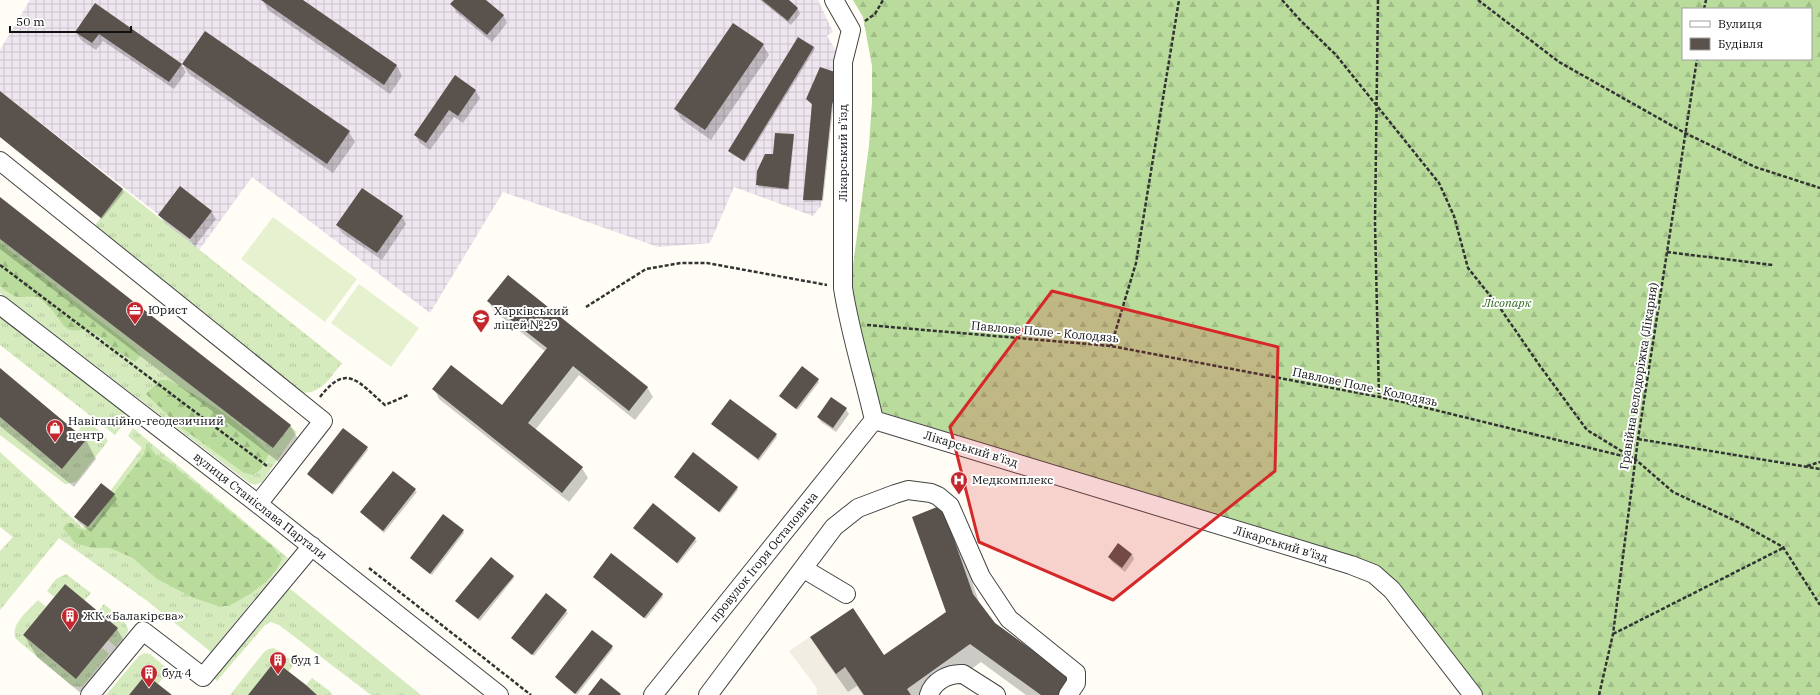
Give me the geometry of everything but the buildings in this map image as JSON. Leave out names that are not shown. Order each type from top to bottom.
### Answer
[{"type":"street","points":[[834,0],[851,30]]},
{"type":"street","name":"Лікарський в'їзд","points":[[851,30],[843,62],[843,288],[848,324],[863,371],[874,420],[1343,563],[1374,574],[1392,590],[1473,695]]},
{"type":"street","points":[[0,161],[323,421],[258,504]]},
{"type":"street","name":"вулиця Станіслава Партали","points":[[0,305],[312,546],[499,695]]},
{"type":"street","name":"провулок Ігоря Остаповича","points":[[653,695],[874,420]]},
{"type":"street","points":[[708,695],[834,527],[858,508],[908,490],[931,493],[938,496],[950,506],[981,577],[1009,619],[1076,673],[1076,683],[1068,695]]},
{"type":"street","points":[[90,695],[143,631],[203,677],[312,546]]},
{"type":"street","points":[[804,569],[846,594]]},
{"type":"street","points":[[929,695],[936,683],[951,675],[963,674],[978,689],[996,695]]},
{"type":"path","points":[[851,30],[876,14],[883,0]]},
{"type":"path","points":[[1111,346],[1136,263],[1179,0]]},
{"type":"path","points":[[1282,0],[1336,55],[1439,183],[1454,216],[1468,268],[1500,308],[1587,430],[1635,459]]},
{"type":"path","points":[[1378,0],[1375,223],[1379,397]]},
{"type":"path","points":[[1478,0],[1559,62],[1685,133],[1755,167],[1820,188]]},
{"type":"path","name":"Гравійна велодоріжка (Лікарня)","points":[[1599,695],[1613,634],[1635,459],[1696,60]]},
{"type":"path","points":[[1667,252],[1773,265]]},
{"type":"path","points":[[586,307],[646,269],[681,263],[707,263],[843,288]]},
{"type":"path","points":[[0,265],[280,476]]},
{"type":"path","name":"Павлове Поле - Колодязь","points":[[848,324],[1111,346],[1379,397],[1635,459],[1673,492],[1740,523],[1783,547],[1820,605]]},
{"type":"path","points":[[310,410],[330,384],[342,378],[353,379],[385,405],[408,395]]},
{"type":"path","points":[[1638,439],[1820,469]]},
{"type":"path","points":[[1804,466],[1820,462]]},
{"type":"path","points":[[1613,634],[1783,547]]},
{"type":"path","points":[[368,567],[531,695]]},
{"type":"highlighted area","points":[[1052,291],[1278,347],[1275,471],[1113,600],[979,542],[950,427]]},
{"type":"shaded area","points":[[30,0],[818,0],[833,32],[827,36],[836,51],[839,81],[832,105],[821,206],[813,216],[734,187],[710,243],[658,247],[503,192],[430,313],[252,177],[197,253],[190,239],[0,91],[0,50]]},
{"type":"shaded area","points":[[810,637],[836,674],[845,667],[864,695],[817,695],[816,687],[789,651]]},
{"type":"green space","name":"Лісопарк","points":[[853,0],[1820,0],[1820,695],[1475,695],[1397,591],[1108,482],[882,412],[853,312],[850,288],[869,145],[872,102],[872,66],[863,17]]},
{"type":"green space","points":[[123,189],[342,363],[330,379],[315,390],[302,393],[92,229]]},
{"type":"green space","points":[[273,217],[357,279],[325,322],[241,259]]},
{"type":"green space","points":[[0,239],[273,447],[290,426],[297,432],[262,482],[255,485],[249,483],[0,293]]},
{"type":"green space","points":[[0,243],[136,349],[140,356],[135,362],[115,350],[102,338],[86,329],[73,330],[65,327],[50,308],[38,297],[14,296],[0,286]]},
{"type":"green space","points":[[359,284],[419,328],[391,367],[331,323]]},
{"type":"green space","points":[[0,316],[131,414],[115,435],[0,345]]},
{"type":"green space","points":[[160,380],[168,380],[197,396],[225,414],[250,434],[269,454],[261,469],[253,475],[244,473],[178,425],[146,394]]},
{"type":"green space","points":[[0,417],[62,469],[86,440],[77,432],[86,421],[103,433],[108,441],[76,482],[65,484],[0,435]]},
{"type":"green space","points":[[133,428],[288,558],[211,652],[146,600],[59,538],[0,610],[0,551],[13,537],[0,527],[0,452],[83,528],[142,448],[128,436]]},
{"type":"green space","points":[[147,443],[156,455],[170,463],[273,547],[282,559],[276,570],[267,581],[250,594],[229,606],[218,606],[194,598],[157,579],[133,558],[110,548],[92,548],[75,543],[63,528],[67,523],[72,523],[76,527],[84,530],[92,527],[111,497],[144,454]]},
{"type":"green space","points":[[66,574],[91,593],[84,601],[65,584],[54,597],[47,591],[56,579]]},
{"type":"green space","points":[[287,588],[293,591],[421,695],[371,695],[279,625],[271,622],[265,625],[217,681],[209,674]]},
{"type":"green space","points":[[38,600],[46,607],[23,635],[76,679],[102,648],[109,654],[82,687],[72,686],[16,639],[15,628],[25,613]]},
{"type":"green space","points":[[104,604],[119,616],[128,627],[127,633],[116,647],[108,640],[98,612]]},
{"type":"green space","points":[[274,648],[295,663],[288,672],[248,695],[230,695],[264,652]]},
{"type":"green space","points":[[144,653],[150,654],[169,670],[158,684],[146,674],[129,695],[106,695],[138,657]]},
{"type":"green space","points":[[312,678],[331,692],[332,695],[316,695],[306,685]]},
{"type":"place","name":"Юрист","points":[[135,325]]},
{"type":"place","name":"Харківський ліцей №29","points":[[481,333]]},
{"type":"place","name":"Навігаційно-геодезичний центр","points":[[55,443]]},
{"type":"place","name":"Медкомплекс","points":[[959,495]]},
{"type":"place","name":"ЖК «Балакірєва»","points":[[70,631]]},
{"type":"place","name":"буд 1","points":[[278,675]]},
{"type":"place","name":"буд 4","points":[[149,688]]}]
